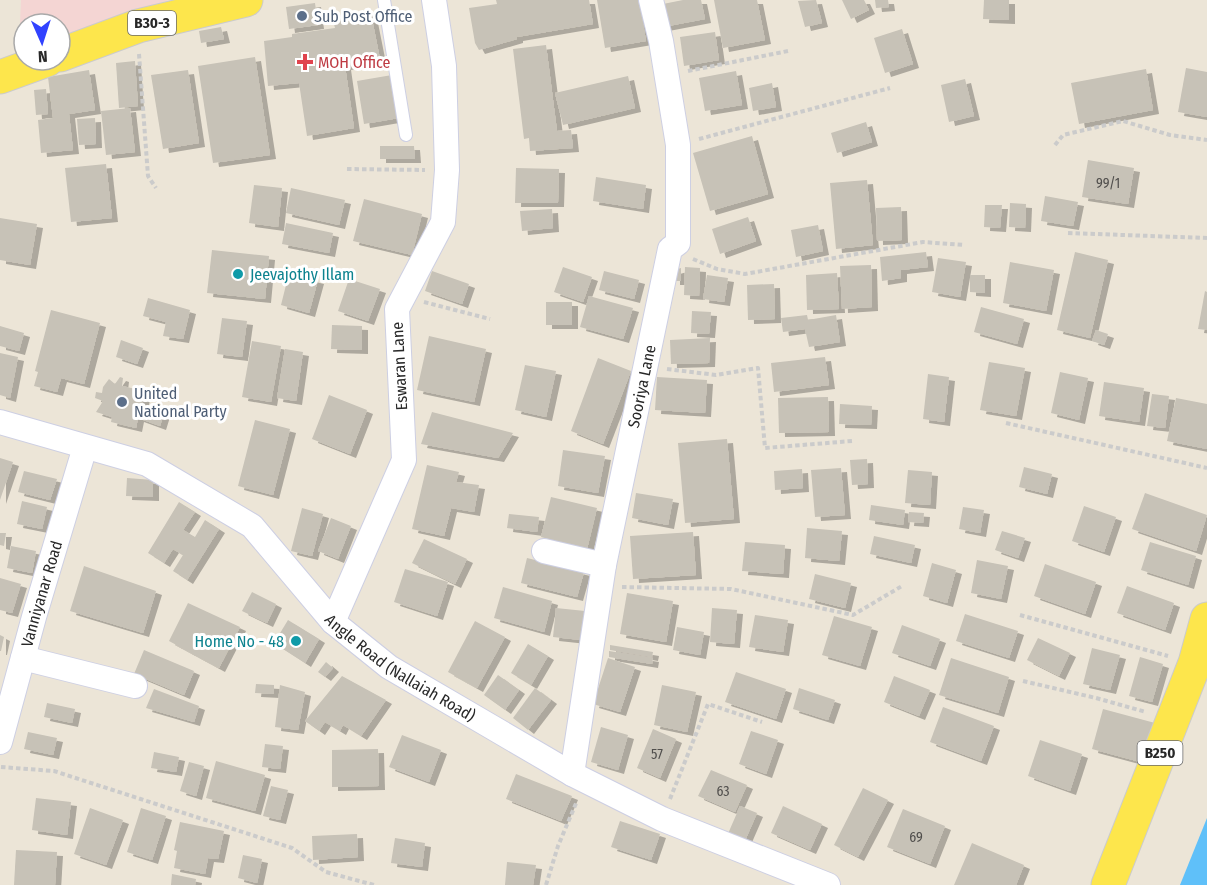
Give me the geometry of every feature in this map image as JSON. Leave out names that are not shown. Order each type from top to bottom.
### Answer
[{"type":"main road","name":"B30-3","points":[[72,51],[138,26],[246,0]]},
{"type":"main road","name":"B250","points":[[1108,885],[1195,663],[1207,619]]},
{"type":"street","name":"Eswaran Lane","points":[[333,622],[404,460],[397,309],[443,222],[447,170],[444,66],[434,0]]},
{"type":"street","name":"Sooriya Lane","points":[[579,777],[602,576],[670,249],[678,243],[678,145],[667,75],[651,0]]},
{"type":"street","name":"Angle Road (Nallaiah Road)","points":[[0,422],[147,464],[252,526],[333,622],[389,667],[579,777],[662,819],[828,885]]},
{"type":"street","name":"Vanniyanar Road","points":[[0,741],[22,658],[85,447]]},
{"type":"street","points":[[544,551],[602,576]]},
{"type":"street","points":[[22,658],[135,687]]},
{"type":"lane","points":[[384,0],[406,135]]},
{"type":"path","points":[[138,26],[148,176],[156,188]]},
{"type":"path","points":[[667,75],[788,51]]},
{"type":"path","points":[[678,145],[890,88]]},
{"type":"path","points":[[1055,145],[1063,135],[1123,121],[1170,135],[1207,140]]},
{"type":"path","points":[[347,169],[447,170]]},
{"type":"path","points":[[1068,233],[1207,238]]},
{"type":"path","points":[[670,249],[717,269],[745,274],[922,242],[964,245]]},
{"type":"path","points":[[403,297],[490,319]]},
{"type":"path","points":[[645,367],[716,375],[758,368],[765,448],[852,441]]},
{"type":"path","points":[[1006,423],[1207,468]]},
{"type":"path","points":[[602,576],[730,589],[853,615],[902,586]]},
{"type":"path","points":[[1020,615],[1195,663]]},
{"type":"path","points":[[1023,681],[1096,698],[1173,720]]},
{"type":"path","points":[[662,819],[708,704],[762,722]]},
{"type":"path","points":[[0,767],[54,771],[292,848],[326,872],[374,885]]},
{"type":"path","points":[[546,885],[579,777]]},
{"type":"shaded area","points":[[21,0],[169,0],[72,32],[72,12],[21,12]]},
{"type":"water","points":[[1207,818],[1207,885],[1180,885]]},
{"type":"building","points":[[496,0],[589,0],[593,24],[517,37],[517,39],[479,50],[475,43],[469,8],[497,4]]},
{"type":"building","points":[[597,0],[639,0],[646,41],[605,48]]},
{"type":"building","points":[[683,0],[701,0],[705,19],[663,27],[658,5]]},
{"type":"building","points":[[714,0],[757,0],[765,40],[723,48]]},
{"type":"building","points":[[816,0],[822,23],[805,27],[798,1]]},
{"type":"building","points":[[842,0],[864,0],[869,10],[851,19]]},
{"type":"building","points":[[875,0],[888,0],[889,7],[876,8]]},
{"type":"building","points":[[984,0],[1009,0],[1009,20],[983,19]]},
{"type":"building","name":"Sub Post Office","points":[[315,3],[318,25],[289,29],[286,7]]},
{"type":"building","name":"MOH Office","points":[[370,9],[380,59],[345,66],[354,128],[307,136],[299,83],[268,86],[264,41],[292,37],[292,34],[335,28],[332,16]]},
{"type":"building","points":[[221,27],[224,39],[201,43],[199,31]]},
{"type":"building","points":[[902,29],[913,64],[885,73],[874,38]]},
{"type":"building","points":[[715,32],[719,60],[684,66],[680,37]]},
{"type":"building","points":[[546,45],[557,131],[571,130],[573,148],[530,151],[529,138],[524,139],[513,49]]},
{"type":"building","points":[[255,57],[270,155],[213,163],[198,66]]},
{"type":"building","points":[[135,61],[138,106],[119,108],[116,63]]},
{"type":"building","points":[[1186,68],[1207,72],[1207,117],[1178,112]]},
{"type":"building","points":[[1146,69],[1153,110],[1079,124],[1071,83]]},
{"type":"building","points":[[89,70],[95,110],[69,114],[73,150],[41,153],[38,120],[53,118],[48,77]]},
{"type":"building","points":[[188,70],[199,143],[163,149],[151,75]]},
{"type":"building","points":[[736,71],[742,105],[705,111],[699,78]]},
{"type":"building","points":[[392,75],[399,118],[364,124],[357,81]]},
{"type":"building","points":[[628,76],[635,108],[563,125],[555,93]]},
{"type":"building","points":[[965,79],[974,116],[949,122],[941,85]]},
{"type":"building","points":[[772,83],[776,107],[753,111],[749,88]]},
{"type":"building","points":[[46,89],[48,114],[36,115],[34,90]]},
{"type":"building","points":[[130,108],[135,152],[106,155],[101,111]]},
{"type":"building","points":[[95,118],[96,144],[79,145],[77,119]]},
{"type":"building","points":[[866,122],[872,142],[837,153],[831,133]]},
{"type":"building","points":[[752,136],[768,194],[710,211],[693,153]]},
{"type":"building","points":[[380,146],[414,146],[415,159],[380,159]]},
{"type":"building","points":[[1088,160],[1134,168],[1128,204],[1082,197]]},
{"type":"building","points":[[106,164],[112,218],[71,222],[65,168]]},
{"type":"building","points":[[516,168],[559,169],[558,203],[515,203]]},
{"type":"building","points":[[596,177],[646,185],[643,209],[593,201]]},
{"type":"building","points":[[867,180],[873,245],[836,249],[830,183]]},
{"type":"building","points":[[254,185],[282,188],[278,227],[249,223]]},
{"type":"building","points":[[291,188],[345,200],[339,225],[286,213]]},
{"type":"building","points":[[1045,196],[1078,202],[1073,226],[1041,221]]},
{"type":"building","points":[[364,199],[422,214],[412,255],[353,241]]},
{"type":"building","points":[[1010,203],[1026,204],[1025,228],[1009,227]]},
{"type":"building","points":[[985,205],[1002,205],[1000,228],[984,227]]},
{"type":"building","points":[[901,207],[902,240],[877,241],[876,208]]},
{"type":"building","points":[[552,209],[553,228],[522,231],[520,211]]},
{"type":"building","points":[[748,217],[756,241],[720,254],[712,229]]},
{"type":"building","points":[[0,218],[37,224],[30,265],[0,260]]},
{"type":"building","points":[[286,223],[333,233],[329,253],[282,244]]},
{"type":"building","points":[[818,225],[823,251],[796,257],[791,230]]},
{"type":"building","name":"Jeevajothy Illam","points":[[212,250],[269,256],[265,299],[207,293]]},
{"type":"building","points":[[926,252],[928,267],[901,270],[901,278],[882,281],[880,257]]},
{"type":"building","points":[[1075,252],[1108,260],[1090,338],[1057,330]]},
{"type":"building","points":[[938,258],[966,262],[960,297],[932,292]]},
{"type":"building","points":[[1010,262],[1054,270],[1046,311],[1003,303]]},
{"type":"building","points":[[871,265],[872,307],[842,309],[840,266]]},
{"type":"building","points":[[563,267],[592,277],[583,302],[554,292]]},
{"type":"building","points":[[685,267],[700,268],[699,296],[684,295]]},
{"type":"building","points":[[681,268],[681,281],[674,281],[674,270]]},
{"type":"building","points":[[432,271],[469,284],[462,304],[425,291]]},
{"type":"building","points":[[604,271],[639,280],[634,299],[599,290]]},
{"type":"building","points":[[289,273],[318,280],[309,313],[281,305]]},
{"type":"building","points":[[837,273],[839,309],[807,310],[806,275]]},
{"type":"building","points":[[707,275],[728,278],[724,302],[703,299]]},
{"type":"building","points":[[970,275],[985,275],[985,293],[970,292]]},
{"type":"building","points":[[349,279],[380,289],[368,321],[338,311]]},
{"type":"building","points":[[774,284],[775,319],[748,320],[747,285]]},
{"type":"building","points":[[1205,291],[1207,292],[1207,330],[1198,329]]},
{"type":"building","points":[[589,296],[633,308],[623,339],[580,327]]},
{"type":"building","points":[[148,298],[190,310],[183,339],[163,336],[166,322],[143,316]]},
{"type":"building","points":[[546,302],[572,302],[572,325],[546,325]]},
{"type":"building","points":[[981,307],[1024,319],[1017,344],[974,332]]},
{"type":"building","points":[[51,310],[100,323],[84,384],[61,378],[57,392],[34,386],[38,372],[35,371]]},
{"type":"building","points":[[692,311],[711,312],[709,334],[691,333]]},
{"type":"building","points":[[807,315],[808,320],[836,315],[840,342],[809,347],[805,329],[783,332],[781,318]]},
{"type":"building","points":[[222,318],[247,321],[242,357],[217,354]]},
{"type":"building","points":[[332,325],[362,326],[362,350],[331,349]]},
{"type":"building","points":[[0,326],[24,333],[19,351],[0,346]]},
{"type":"building","points":[[1096,330],[1108,334],[1104,345],[1092,341]]},
{"type":"building","points":[[429,336],[486,349],[474,402],[417,390]]},
{"type":"building","points":[[710,338],[709,363],[671,364],[670,340]]},
{"type":"building","points":[[121,340],[143,348],[137,364],[116,357]]},
{"type":"building","points":[[252,341],[281,346],[271,402],[242,397]]},
{"type":"building","points":[[285,349],[303,352],[296,401],[277,398]]},
{"type":"building","points":[[0,353],[18,357],[10,398],[0,395]]},
{"type":"building","points":[[825,357],[829,385],[774,392],[771,363]]},
{"type":"building","points":[[598,358],[631,371],[603,444],[571,431]]},
{"type":"building","points":[[989,362],[1025,368],[1016,416],[980,410]]},
{"type":"building","points":[[525,365],[556,371],[546,417],[515,410]]},
{"type":"building","points":[[1060,372],[1088,378],[1079,420],[1051,413]]},
{"type":"building","points":[[928,374],[949,377],[944,422],[923,419]]},
{"type":"building","name":"United National Party","points":[[120,377],[123,378],[122,386],[145,391],[142,406],[164,413],[160,426],[138,418],[136,428],[111,422],[112,417],[96,412],[103,401],[95,398],[96,392],[102,393],[109,379],[115,384]]},
{"type":"building","points":[[657,377],[707,380],[705,413],[655,410]]},
{"type":"building","points":[[1104,382],[1144,388],[1139,422],[1099,416]]},
{"type":"building","points":[[1152,394],[1169,396],[1165,428],[1147,426]]},
{"type":"building","points":[[329,395],[367,410],[350,454],[312,439]]},
{"type":"building","points":[[828,397],[829,432],[779,433],[778,398]]},
{"type":"building","points":[[1176,398],[1207,404],[1207,449],[1167,441]]},
{"type":"building","points":[[840,404],[872,406],[871,425],[839,424]]},
{"type":"building","points":[[432,412],[513,433],[498,458],[421,444]]},
{"type":"building","points":[[255,420],[290,429],[273,495],[238,486]]},
{"type":"building","points":[[727,439],[734,519],[685,523],[678,443]]},
{"type":"building","points":[[563,450],[605,456],[598,493],[558,486]]},
{"type":"building","points":[[0,458],[13,462],[0,500]]},
{"type":"building","points":[[867,459],[868,484],[852,485],[850,460]]},
{"type":"building","points":[[427,465],[459,472],[456,482],[479,485],[474,512],[451,508],[444,536],[412,529]]},
{"type":"building","points":[[1024,467],[1052,474],[1047,494],[1019,487]]},
{"type":"building","points":[[841,468],[845,515],[815,517],[811,470]]},
{"type":"building","points":[[802,469],[803,488],[775,490],[774,471]]},
{"type":"building","points":[[908,470],[932,472],[930,505],[905,503]]},
{"type":"building","points":[[24,471],[57,479],[50,500],[18,492]]},
{"type":"building","points":[[127,478],[153,480],[153,497],[126,496]]},
{"type":"building","points":[[636,493],[673,499],[668,525],[632,518]]},
{"type":"building","points":[[1145,493],[1207,515],[1196,551],[1132,529]]},
{"type":"building","points":[[551,497],[597,508],[587,549],[541,537]]},
{"type":"building","points":[[22,501],[47,507],[42,529],[17,524]]},
{"type":"building","points":[[179,502],[195,512],[183,530],[195,537],[205,520],[219,529],[187,580],[173,571],[183,555],[173,549],[164,563],[148,553]]},
{"type":"building","points":[[871,505],[905,510],[903,525],[869,520]]},
{"type":"building","points":[[1084,506],[1116,517],[1104,552],[1072,541]]},
{"type":"building","points":[[963,507],[984,510],[980,533],[959,529]]},
{"type":"building","points":[[302,508],[323,514],[312,556],[291,551]]},
{"type":"building","points":[[909,512],[924,513],[923,523],[908,522]]},
{"type":"building","points":[[509,514],[539,517],[537,532],[507,528]]},
{"type":"building","points":[[331,518],[351,526],[338,559],[318,551]]},
{"type":"building","points":[[807,528],[842,531],[839,561],[805,558]]},
{"type":"building","points":[[1002,531],[1025,538],[1018,558],[995,550]]},
{"type":"building","points":[[693,532],[696,575],[633,579],[630,536]]},
{"type":"building","points":[[0,533],[6,533],[4,546],[0,545]]},
{"type":"building","points":[[874,536],[915,545],[911,563],[870,554]]},
{"type":"building","points":[[424,539],[467,559],[455,584],[412,563]]},
{"type":"building","points":[[745,542],[785,545],[783,574],[742,571]]},
{"type":"building","points":[[1150,542],[1196,556],[1188,585],[1141,570]]},
{"type":"building","points":[[11,546],[36,551],[32,573],[7,568]]},
{"type":"building","points":[[527,558],[584,572],[577,597],[521,583]]},
{"type":"building","points":[[977,560],[1008,566],[1001,599],[971,593]]},
{"type":"building","points":[[932,563],[956,570],[947,603],[923,596]]},
{"type":"building","points":[[1045,564],[1096,582],[1085,614],[1034,596]]},
{"type":"building","points":[[84,566],[156,591],[143,633],[70,611]]},
{"type":"building","points":[[405,569],[448,582],[437,616],[394,602]]},
{"type":"building","points":[[815,574],[851,583],[845,608],[809,599]]},
{"type":"building","points":[[0,578],[21,584],[12,613],[0,610]]},
{"type":"building","points":[[1127,586],[1174,603],[1165,630],[1117,613]]},
{"type":"building","points":[[503,587],[552,601],[544,632],[494,618]]},
{"type":"building","points":[[252,592],[276,604],[267,623],[242,611]]},
{"type":"building","points":[[627,593],[673,601],[666,642],[620,634]]},
{"type":"building","points":[[188,603],[240,627],[219,668],[169,641]]},
{"type":"building","points":[[556,608],[585,611],[581,640],[553,637]]},
{"type":"building","points":[[712,608],[737,610],[734,644],[710,642]]},
{"type":"building","points":[[965,614],[1018,631],[1009,658],[956,641]]},
{"type":"building","points":[[755,615],[788,620],[783,652],[749,647]]},
{"type":"building","points":[[834,616],[872,627],[860,666],[822,655]]},
{"type":"building","name":"Home No - 48","points":[[288,620],[319,639],[305,663],[274,643]]},
{"type":"building","points":[[475,621],[505,637],[477,688],[448,672]]},
{"type":"building","points":[[902,625],[940,639],[930,666],[892,653]]},
{"type":"building","points":[[677,627],[704,632],[700,655],[673,650]]},
{"type":"building","points":[[0,635],[4,637],[1,651],[0,651]]},
{"type":"building","points":[[1038,638],[1070,653],[1059,676],[1027,660]]},
{"type":"building","points":[[528,644],[548,656],[531,685],[511,673]]},
{"type":"building","points":[[610,645],[653,652],[652,657],[610,650]]},
{"type":"building","points":[[1092,648],[1120,655],[1110,690],[1083,684]]},
{"type":"building","points":[[144,650],[194,671],[184,695],[134,674]]},
{"type":"building","points":[[609,651],[653,658],[652,664],[609,657]]},
{"type":"building","points":[[1140,657],[1163,664],[1152,702],[1129,696]]},
{"type":"building","points":[[608,658],[635,667],[620,712],[593,704]]},
{"type":"building","points":[[951,658],[1009,677],[998,713],[939,695]]},
{"type":"building","points":[[326,662],[333,668],[325,677],[318,672]]},
{"type":"building","points":[[736,672],[786,689],[776,719],[725,702]]},
{"type":"building","points":[[498,675],[519,690],[505,710],[484,695]]},
{"type":"building","points":[[342,676],[386,700],[361,736],[343,725],[340,731],[325,722],[319,731],[305,721]]},
{"type":"building","points":[[894,676],[930,690],[919,716],[884,702]]},
{"type":"building","points":[[256,684],[274,685],[274,694],[255,693]]},
{"type":"building","points":[[280,685],[305,692],[298,730],[275,727]]},
{"type":"building","points":[[662,685],[696,692],[687,732],[654,725]]},
{"type":"building","points":[[535,688],[551,700],[528,730],[513,718]]},
{"type":"building","points":[[799,688],[835,700],[828,720],[793,709]]},
{"type":"building","points":[[154,689],[199,706],[194,722],[146,708]]},
{"type":"building","points":[[47,703],[75,709],[72,723],[44,717]]},
{"type":"building","points":[[943,707],[994,726],[981,761],[930,742]]},
{"type":"building","points":[[1103,709],[1155,723],[1144,763],[1092,749]]},
{"type":"building","points":[[601,727],[628,735],[618,770],[591,762]]},
{"type":"building","points":[[653,729],[676,739],[660,778],[637,768]]},
{"type":"building","points":[[751,731],[778,740],[766,774],[739,764]]},
{"type":"building","points":[[28,732],[57,738],[53,755],[24,749]]},
{"type":"building","points":[[402,735],[441,750],[429,782],[389,767]]},
{"type":"building","points":[[1040,740],[1082,754],[1070,791],[1028,776]]},
{"type":"building","points":[[265,744],[283,746],[280,769],[262,767]]},
{"type":"building","points":[[378,749],[379,786],[332,787],[332,750]]},
{"type":"building","points":[[154,752],[179,757],[176,772],[151,768]]},
{"type":"building","points":[[216,761],[265,775],[255,811],[206,798]]},
{"type":"building","points":[[189,762],[204,766],[196,796],[180,791]]},
{"type":"building","points":[[711,770],[747,785],[735,812],[698,796]]},
{"type":"building","points":[[516,774],[572,796],[561,821],[506,799]]},
{"type":"building","points":[[271,786],[288,790],[280,820],[263,816]]},
{"type":"building","points":[[863,788],[888,800],[858,857],[834,845]]},
{"type":"building","points":[[36,798],[71,802],[67,835],[32,830]]},
{"type":"building","points":[[740,806],[757,813],[744,843],[727,836]]},
{"type":"building","points":[[783,806],[822,824],[810,850],[771,833]]},
{"type":"building","points":[[90,808],[123,820],[106,865],[74,854]]},
{"type":"building","points":[[141,808],[166,816],[152,860],[127,852]]},
{"type":"building","points":[[903,809],[945,826],[930,864],[887,847]]},
{"type":"building","points":[[620,821],[660,834],[651,860],[611,847]]},
{"type":"building","points":[[180,822],[224,831],[218,859],[208,858],[205,874],[174,868],[177,851],[174,850]]},
{"type":"building","points":[[357,834],[358,857],[313,860],[312,836]]},
{"type":"building","points":[[395,838],[425,843],[422,867],[391,863]]},
{"type":"building","points":[[972,843],[1024,865],[1016,885],[954,885]]},
{"type":"building","points":[[16,850],[57,852],[55,885],[14,885]]},
{"type":"building","points":[[243,855],[262,859],[257,883],[238,878]]},
{"type":"building","points":[[507,862],[536,865],[533,885],[505,885]]},
{"type":"building","points":[[172,874],[196,879],[195,885],[171,885]]},
{"type":"place","name":"Sub Post Office","points":[[302,16]]},
{"type":"place","name":"MOH Office","points":[[305,62]]},
{"type":"place","name":"Jeevajothy Illam","points":[[238,274]]},
{"type":"place","name":"United National Party","points":[[122,402]]},
{"type":"place","name":"Home No - 48","points":[[296,641]]}]
